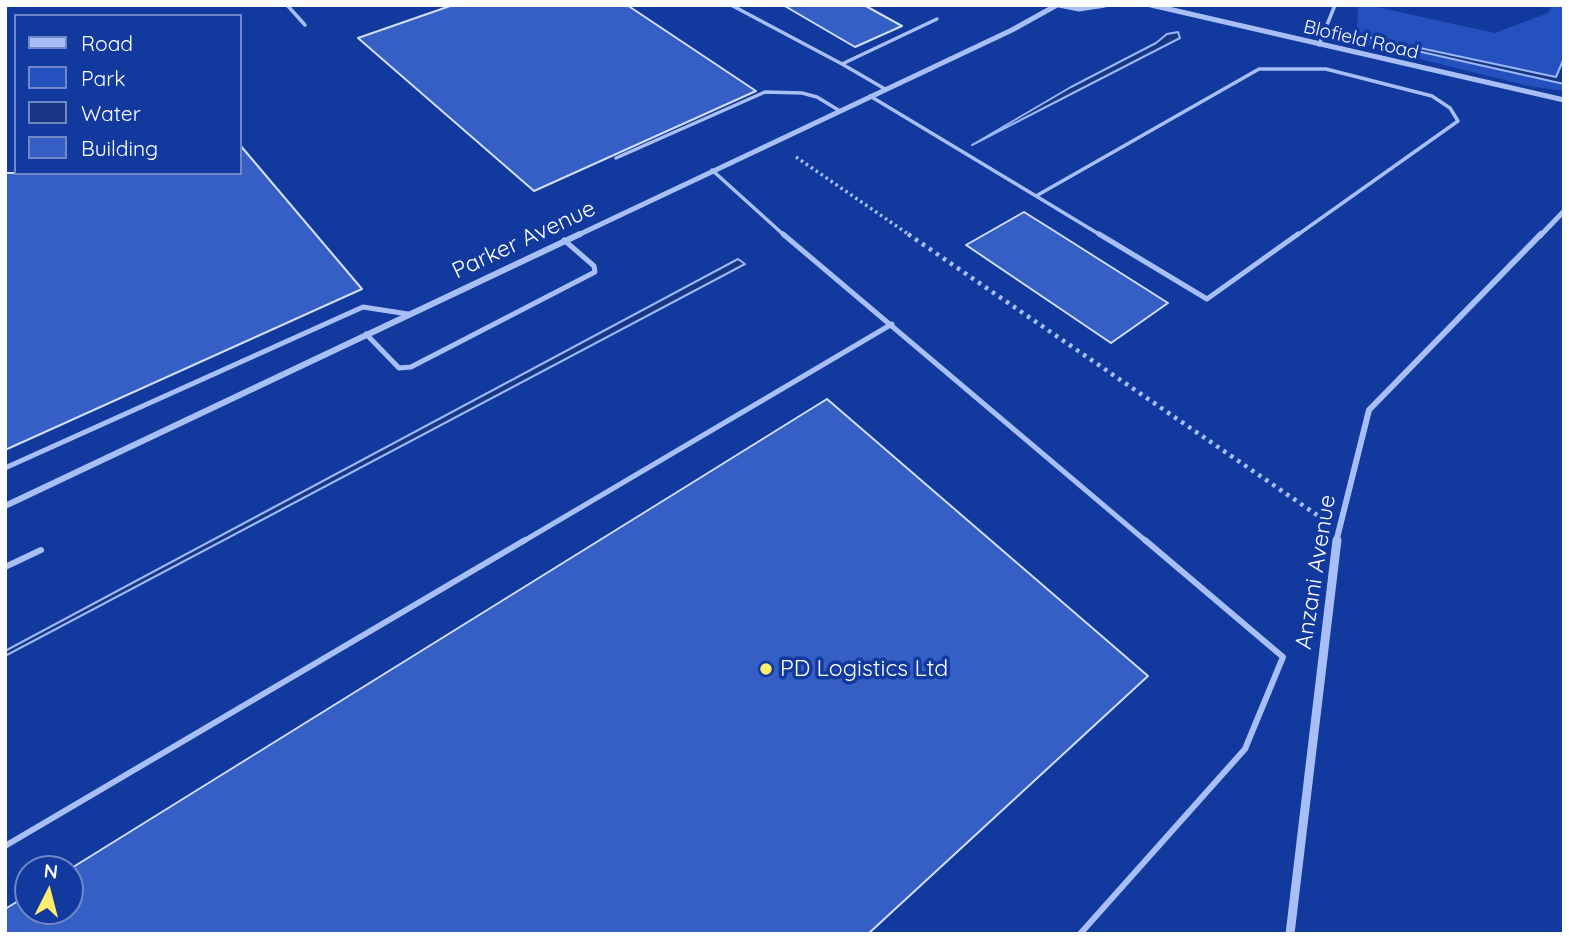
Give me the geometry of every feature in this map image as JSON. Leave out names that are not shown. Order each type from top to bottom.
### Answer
[{"type":"street","points":[[1058,5],[1079,9],[1105,5]]},
{"type":"street","name":"Parker Avenue","points":[[5,506],[1012,30],[1058,5]]},
{"type":"street","name":"Blofield Road","points":[[1151,5],[1564,100]]},
{"type":"street","name":"Anzani Avenue","points":[[1290,934],[1338,529],[1369,410],[1564,211]]},
{"type":"lane","points":[[287,5],[305,25]]},
{"type":"lane","points":[[731,5],[885,89]]},
{"type":"lane","points":[[1319,45],[1335,5]]},
{"type":"lane","points":[[842,64],[937,19]]},
{"type":"lane","points":[[870,96],[1036,196],[1207,299],[1458,121],[1450,108],[1432,96],[1326,69],[1259,69],[1036,196]]},
{"type":"lane","points":[[617,158],[765,92],[802,93],[817,97],[839,111]]},
{"type":"lane","points":[[712,170],[788,239],[892,324],[1283,657],[1245,749],[1080,934]]},
{"type":"lane","points":[[366,334],[399,369],[411,367],[595,272],[594,265],[564,240]]},
{"type":"lane","points":[[5,468],[363,307],[408,314]]},
{"type":"lane","points":[[5,846],[892,324]]},
{"type":"lane","points":[[5,567],[41,550]]},
{"type":"path","points":[[773,142],[1338,529]]},
{"type":"green space","points":[[1358,5],[1495,33],[1548,13],[1552,5],[1564,5],[1564,58],[1556,77],[1370,37],[1395,46],[1564,84],[1564,91],[1529,86],[1375,48],[1364,42],[1357,30]]},
{"type":"water","points":[[1178,32],[1180,38],[972,145],[1071,87],[1156,43],[1167,34]]},
{"type":"water","points":[[1368,37],[1556,77],[1564,58],[1564,84],[1395,46]]},
{"type":"water","points":[[738,259],[745,264],[5,656],[5,651]]},
{"type":"building","points":[[453,5],[627,5],[756,91],[534,191],[358,38]]},
{"type":"building","points":[[783,5],[864,5],[902,26],[855,47]]},
{"type":"building","points":[[242,147],[362,289],[5,450],[5,173],[242,175]]},
{"type":"building","points":[[1024,212],[1168,303],[1111,343],[966,245]]},
{"type":"building","name":"PD Logistics Ltd","points":[[827,399],[1148,676],[868,934],[5,934],[5,909],[14,904],[14,925],[84,925],[84,860]]},
{"type":"place","name":"PD Logistics Ltd","points":[[766,669]]}]
